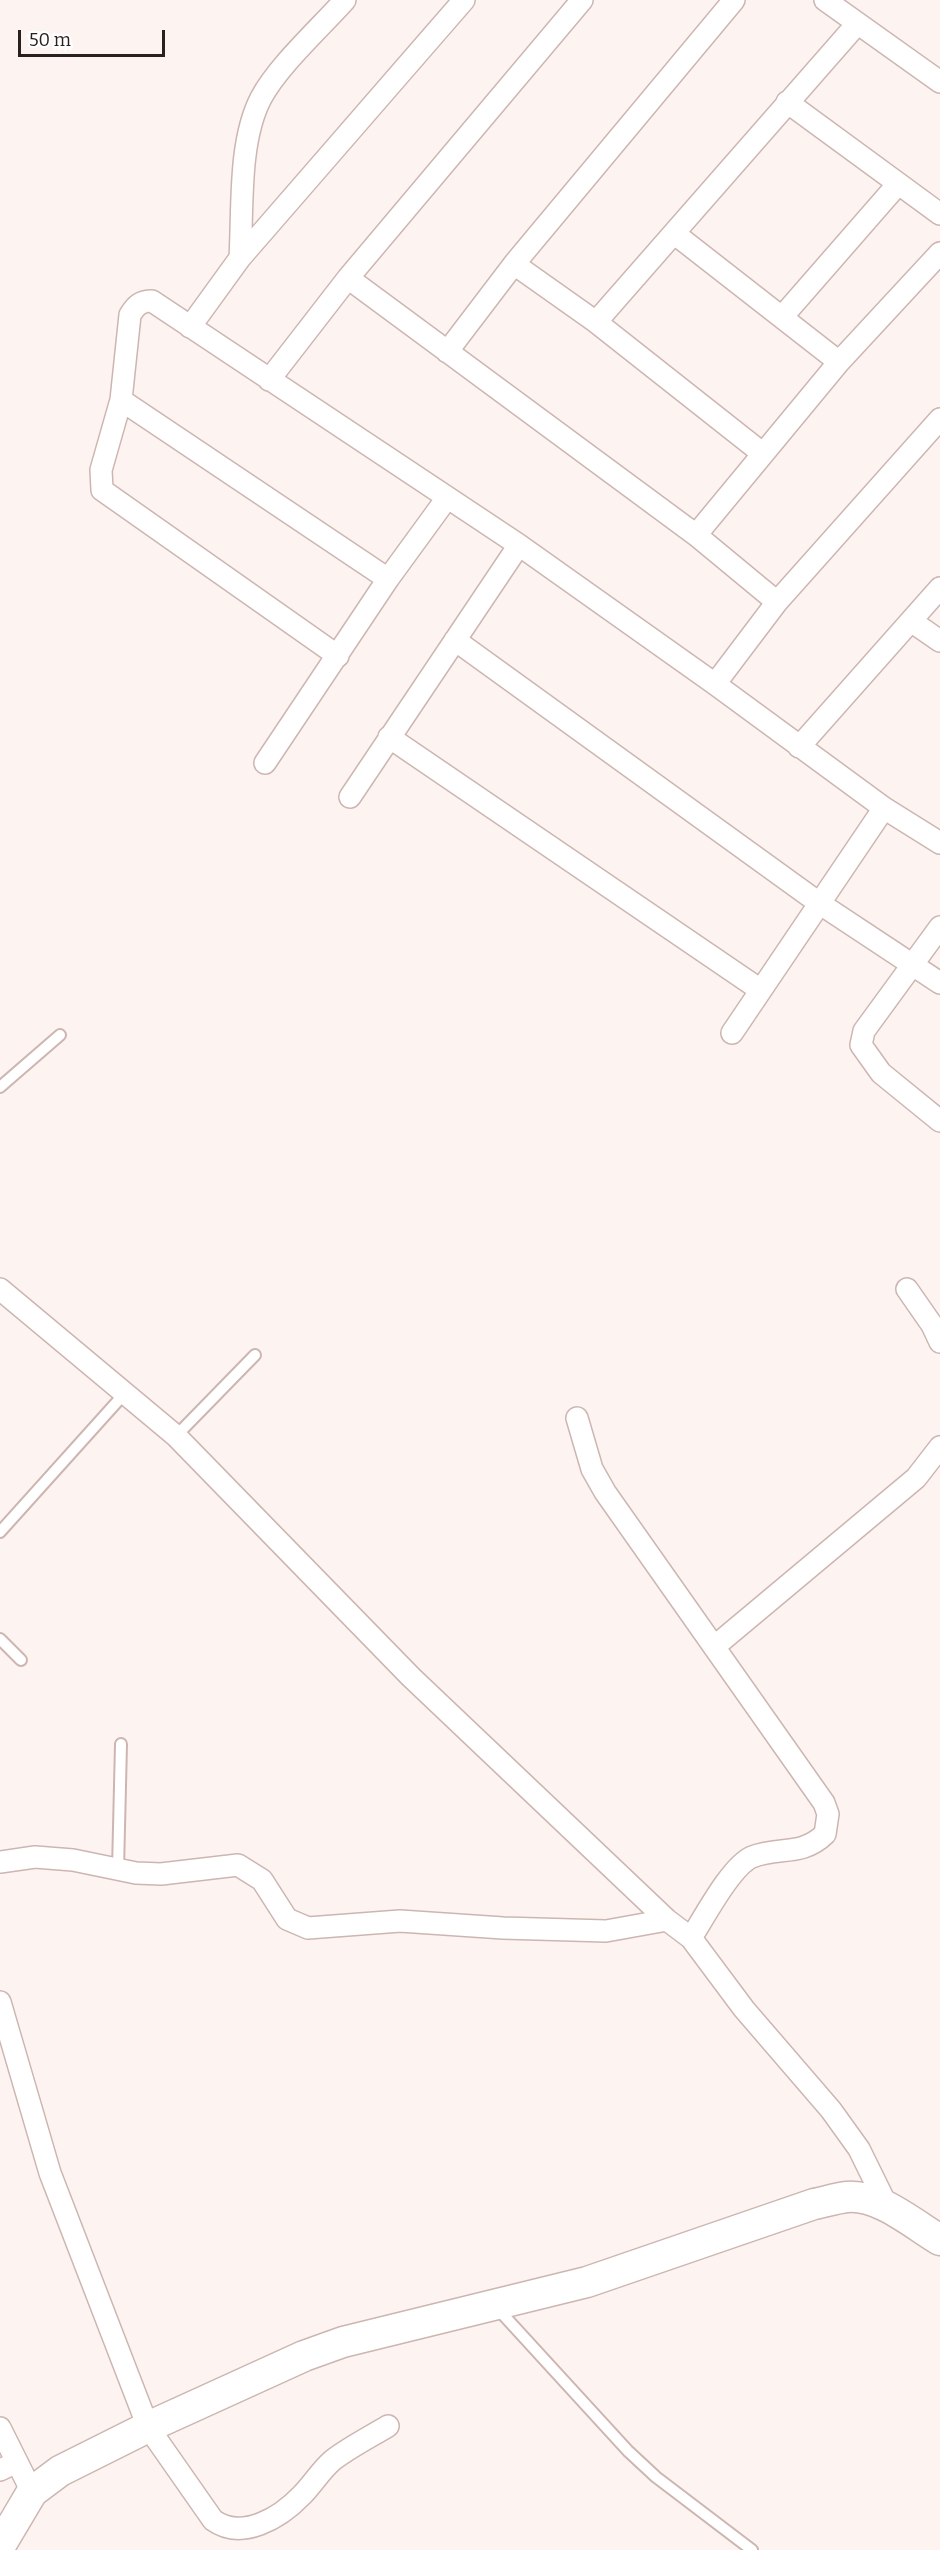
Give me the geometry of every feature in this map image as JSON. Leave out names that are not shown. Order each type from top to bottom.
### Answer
[{"type":"main road","points":[[0,2546],[32,2492],[60,2471],[148,2427],[304,2356],[343,2342],[587,2282],[814,2204],[847,2197],[866,2199],[888,2208],[940,2240]]},
{"type":"street","points":[[240,258],[248,138],[254,116],[262,97],[275,79],[345,0]]},
{"type":"street","points":[[190,327],[240,258],[464,0]]},
{"type":"street","points":[[269,380],[348,278],[582,0]]},
{"type":"street","points":[[447,352],[514,264],[734,0]]},
{"type":"street","points":[[825,0],[940,81]]},
{"type":"street","points":[[596,322],[857,24]]},
{"type":"street","points":[[787,102],[940,214]]},
{"type":"street","points":[[782,317],[898,184]]},
{"type":"street","points":[[675,234],[839,362]]},
{"type":"street","points":[[696,535],[839,362],[940,253]]},
{"type":"street","points":[[514,264],[596,322],[762,453]]},
{"type":"street","points":[[348,278],[696,535],[777,602]]},
{"type":"street","points":[[338,656],[102,490],[101,470],[121,400],[130,315],[135,307],[144,301],[152,301],[519,546],[715,684],[884,808],[940,843]]},
{"type":"street","points":[[121,400],[388,579]]},
{"type":"street","points":[[715,684],[777,602],[940,419]]},
{"type":"street","points":[[265,763],[388,579],[447,498]]},
{"type":"street","points":[[350,797],[519,546]]},
{"type":"street","points":[[799,747],[940,588]]},
{"type":"street","points":[[910,621],[940,642]]},
{"type":"street","points":[[455,640],[819,903],[940,982]]},
{"type":"street","points":[[389,737],[759,989]]},
{"type":"street","points":[[732,1032],[759,989],[884,808]]},
{"type":"street","points":[[940,927],[864,1031],[861,1045],[881,1073],[940,1121]]},
{"type":"street","points":[[0,1289],[176,1436],[411,1677],[667,1920],[691,1938],[744,2009],[831,2110],[859,2149],[888,2208]]},
{"type":"street","points":[[907,1289],[932,1325],[940,1341]]},
{"type":"street","points":[[577,1418],[598,1481],[824,1803],[828,1823],[825,1834],[804,1849],[759,1855],[739,1866],[691,1938]]},
{"type":"street","points":[[714,1647],[916,1478],[940,1448]]},
{"type":"street","points":[[0,1862],[35,1857],[54,1858],[161,1874],[238,1865],[262,1880],[287,1918],[296,1925],[308,1928],[400,1921],[503,1928],[606,1931],[667,1920]]},
{"type":"street","points":[[0,2002],[50,2173],[148,2427],[213,2520],[224,2528],[237,2530],[253,2526],[290,2507],[334,2460],[388,2426]]},
{"type":"street","points":[[0,2428],[9,2466],[32,2492]]},
{"type":"lane","points":[[0,1087],[60,1035]]},
{"type":"lane","points":[[176,1436],[255,1355]]},
{"type":"lane","points":[[0,1532],[125,1393]]},
{"type":"lane","points":[[0,1639],[21,1660]]},
{"type":"lane","points":[[118,1869],[121,1744]]},
{"type":"lane","points":[[495,2305],[628,2451],[656,2477],[752,2550]]}]
